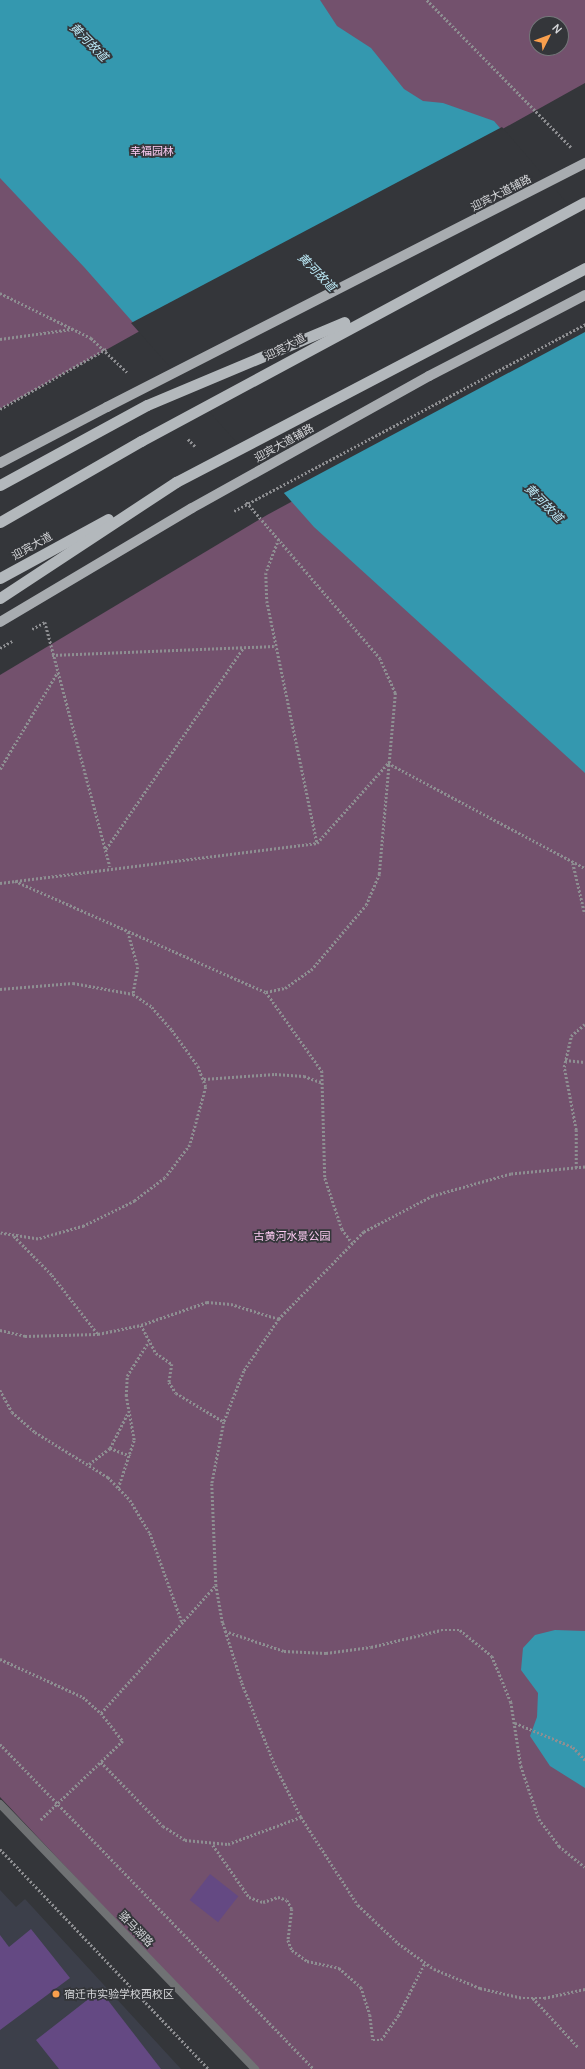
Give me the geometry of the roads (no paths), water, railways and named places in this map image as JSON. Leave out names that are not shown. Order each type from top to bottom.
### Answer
[{"type":"highway","name":"迎宾大道","points":[[0,522],[404,297],[585,202]]},
{"type":"highway","name":"迎宾大道","points":[[0,578],[176,482],[585,268]]},
{"type":"highway","points":[[0,485],[147,405],[404,297]]},
{"type":"highway","points":[[0,598],[176,482]]},
{"type":"main road","name":"迎宾大道辅路","points":[[0,463],[585,163]]},
{"type":"main road","name":"迎宾大道辅路","points":[[0,622],[192,508],[430,376],[585,295]]},
{"type":"street","name":"骆马湖路","points":[[0,1804],[255,2069]]},
{"type":"water","name":"黄河故道","points":[[0,0],[320,0],[337,26],[371,48],[404,89],[423,101],[443,103],[494,121],[585,227],[585,773],[314,527],[84,267],[0,178]]},
{"type":"water","points":[[555,1630],[585,1631],[585,1788],[550,1766],[530,1736],[537,1717],[538,1693],[521,1670],[523,1648],[535,1635]]},
{"type":"place","name":"宿迁市实验学校西校区","points":[[56,1994]]},
{"type":"park label","name":"幸福园林","points":[[152,151]]},
{"type":"park label","name":"古黄河水景公园","points":[[292,1236]]}]
